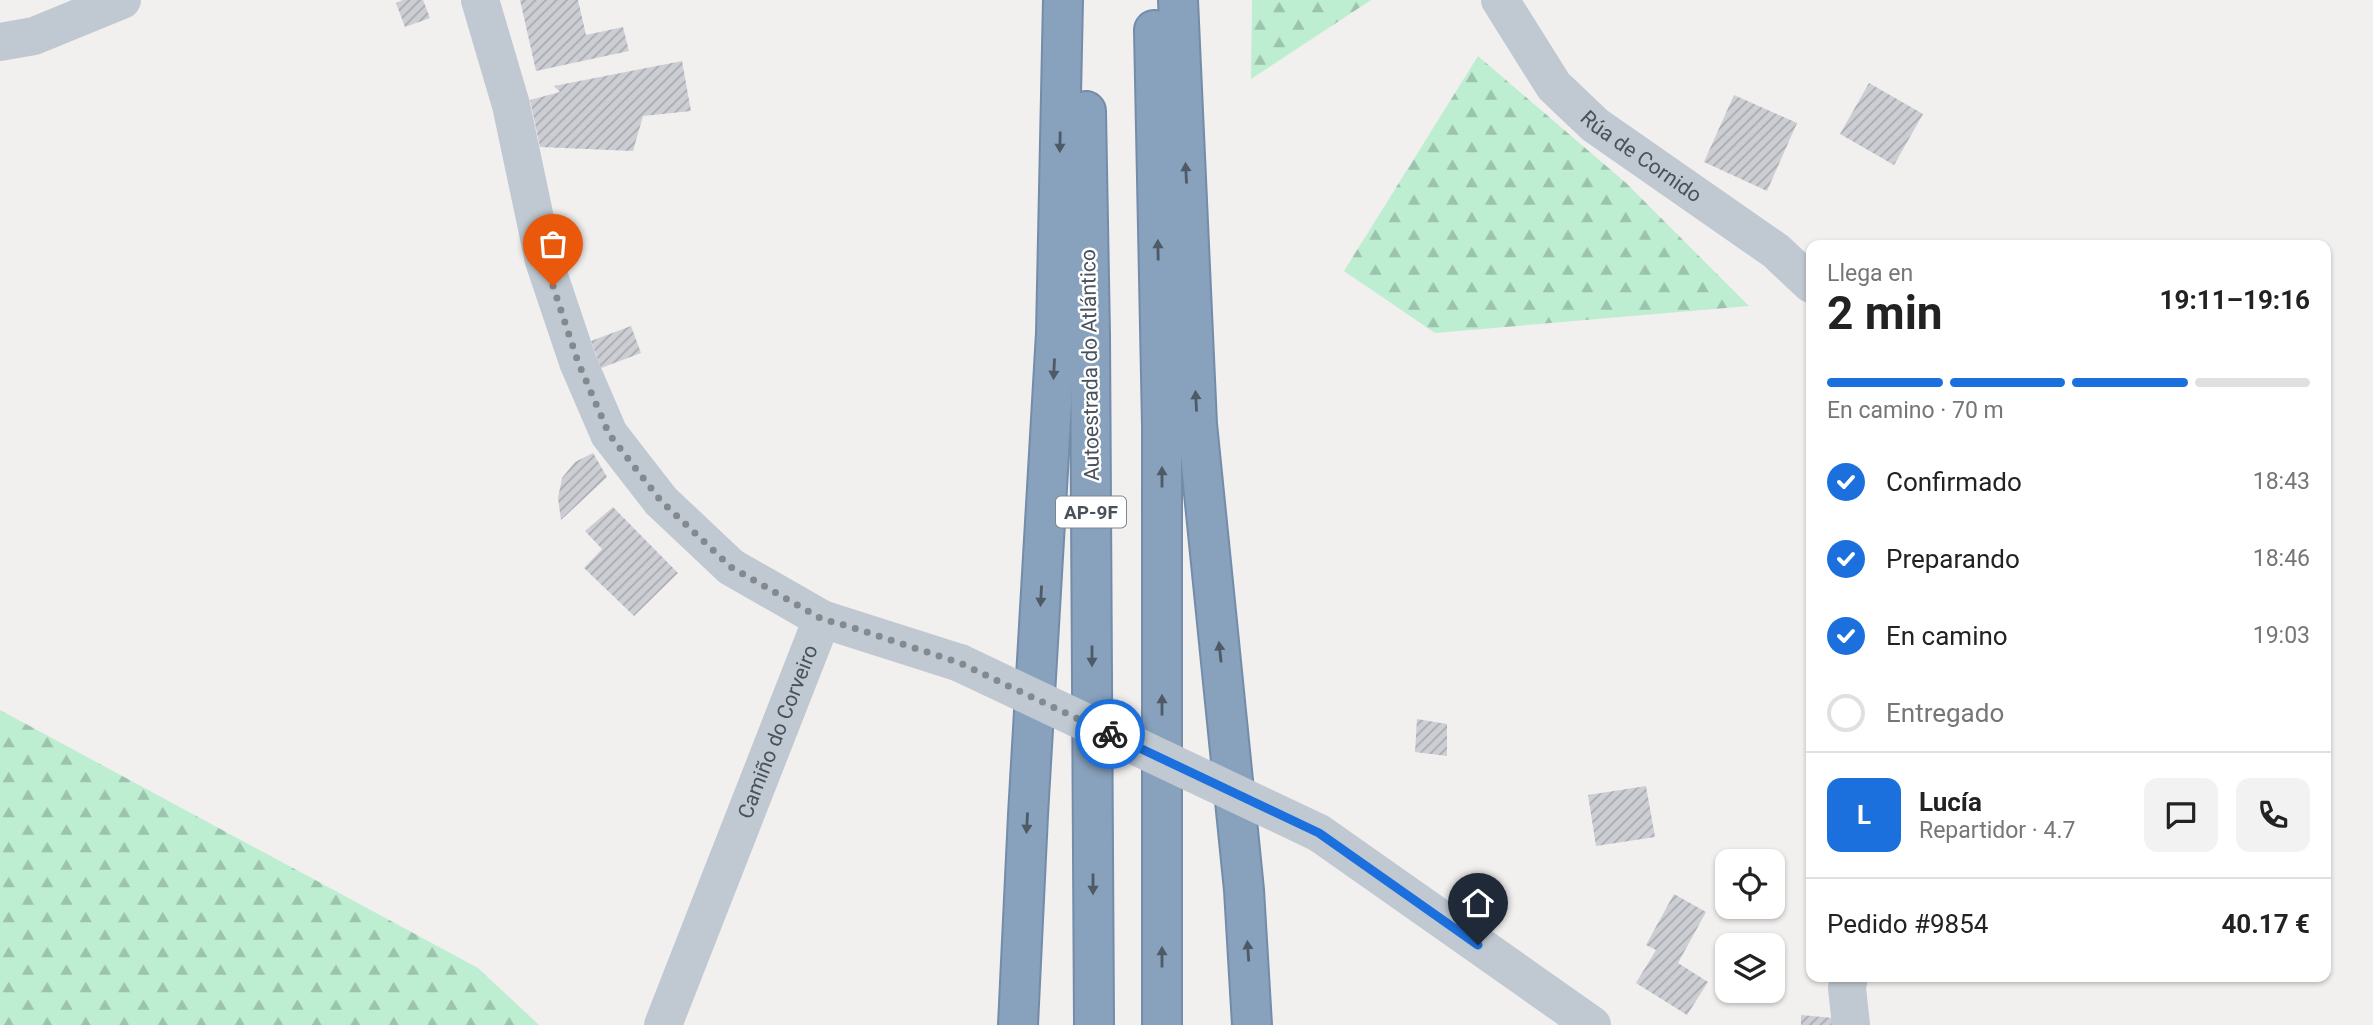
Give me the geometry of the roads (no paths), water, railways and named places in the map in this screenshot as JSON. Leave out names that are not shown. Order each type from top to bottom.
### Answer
[{"type":"highway","points":[[1018,1025],[1028,801],[1056,333],[1063,0]]},
{"type":"highway","name":"Autoestrada do Atlántico","points":[[1084,0],[1090,335],[1094,1025]]},
{"type":"highway","points":[[1154,0],[1162,439],[1162,1025]]},
{"type":"highway","points":[[1178,0],[1197,424],[1243,876],[1252,1025]]},
{"type":"street","points":[[0,42],[34,36],[122,0]]},
{"type":"street","name":"Camiño do Corveiro","points":[[480,0],[511,105],[544,261],[578,362],[609,434],[661,501],[731,567],[822,619],[663,1025]]},
{"type":"street","name":"Rúa de Cornido","points":[[1500,0],[1554,86],[1595,125],[1776,251],[1806,279]]},
{"type":"street","points":[[822,619],[960,663],[1319,833],[1592,1025]]},
{"type":"street","points":[[1848,982],[1851,1025]]}]
